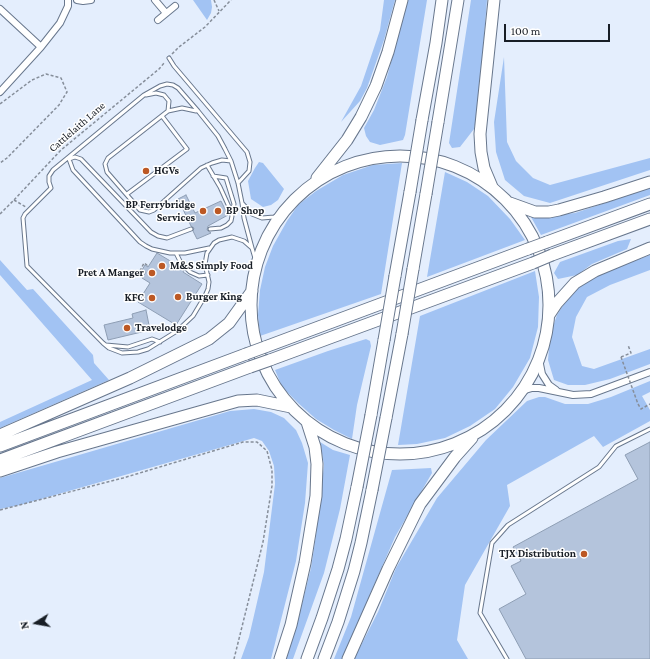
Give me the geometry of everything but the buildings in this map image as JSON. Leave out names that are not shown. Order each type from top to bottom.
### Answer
[{"type":"highway","points":[[310,186],[335,171],[356,162],[379,157],[408,156],[431,159],[474,175],[508,202],[526,225],[539,251],[546,278],[549,316],[546,337],[539,358],[529,380],[522,391],[492,423],[476,433],[453,444],[435,450],[416,453],[393,454],[373,452],[348,444],[324,433],[307,422],[291,407],[270,378],[256,344],[252,320],[252,291],[256,265],[268,235],[284,212],[310,186],[338,152],[361,117],[376,86],[388,52],[402,0]]},
{"type":"highway","points":[[307,659],[338,569],[357,487],[410,192],[442,0]]},
{"type":"highway","points":[[324,659],[338,622],[362,543],[402,334],[458,0]]},
{"type":"highway","points":[[492,188],[482,158],[480,134],[494,0]]},
{"type":"highway","points":[[508,202],[535,212],[549,212],[604,197],[650,182]]},
{"type":"highway","points":[[0,446],[650,204]]},
{"type":"highway","points":[[0,460],[650,219]]},
{"type":"highway","points":[[549,316],[557,303],[575,283],[595,271],[650,248]]},
{"type":"highway","points":[[0,436],[130,378],[209,339],[229,323],[252,291]]},
{"type":"highway","points":[[0,470],[64,450],[238,401],[257,400],[291,407]]},
{"type":"highway","points":[[280,659],[302,577],[316,496],[317,464],[315,447],[307,422]]},
{"type":"highway","points":[[348,659],[388,569],[420,504],[455,457],[476,433]]},
{"type":"street","points":[[0,92],[41,47],[60,23],[68,6],[68,0]]},
{"type":"street","points":[[77,0],[91,0]]},
{"type":"street","points":[[155,0],[166,13]]},
{"type":"street","points":[[158,20],[175,6]]},
{"type":"street","points":[[0,10],[41,47]]},
{"type":"street","points":[[539,358],[542,374],[546,381],[559,392]]},
{"type":"street","points":[[522,391],[532,388],[539,388],[573,395],[591,394],[650,372]]},
{"type":"lane","points":[[169,58],[174,66],[247,152],[250,162],[249,171],[238,183]]},
{"type":"lane","points":[[209,248],[205,264],[208,274],[208,289],[193,316],[177,331],[160,342],[130,354],[115,351],[104,344],[27,266],[23,218],[25,214],[52,188],[49,182],[49,176],[53,170],[144,95],[160,86],[167,84],[173,85],[178,88],[218,136],[231,161],[238,183],[244,218],[256,265]]},
{"type":"lane","points":[[144,95],[156,93],[164,95],[168,101],[168,111]]},
{"type":"lane","points":[[198,111],[182,108],[168,111],[108,158],[105,164],[107,172],[140,210],[149,212],[154,210],[201,168],[222,160],[231,161]]},
{"type":"lane","points":[[127,194],[187,149],[162,116]]},
{"type":"lane","points":[[68,159],[75,157],[81,159],[151,232],[158,236],[167,238],[191,229]]},
{"type":"lane","points":[[68,159],[73,170],[140,242],[152,249],[185,253],[209,248],[219,240],[232,237],[244,241],[252,248]]},
{"type":"lane","points":[[207,165],[230,209],[232,216]]},
{"type":"lane","points":[[210,230],[227,225],[231,220],[234,204],[226,178],[213,176]]},
{"type":"lane","points":[[242,203],[252,214],[262,218],[274,217],[284,212]]},
{"type":"lane","points":[[176,253],[181,263],[190,272],[199,276],[208,274]]},
{"type":"lane","points":[[104,344],[128,347],[152,339],[160,342]]},
{"type":"lane","points":[[507,659],[480,613],[492,543],[508,525],[599,467],[616,446],[650,429]]},
{"type":"path","points":[[214,0],[219,12]]},
{"type":"path","name":"Cattlelaith Lane","points":[[0,214],[61,150],[159,69],[179,47],[205,27],[230,0]]},
{"type":"path","points":[[0,104],[32,80],[46,74],[61,78],[67,92],[58,105],[7,158],[0,163]]},
{"type":"path","points":[[14,200],[29,210]]},
{"type":"path","points":[[140,271],[144,263],[147,265],[148,264]]},
{"type":"path","points":[[628,346],[631,354],[621,357],[638,404],[641,409],[650,404]]},
{"type":"path","points":[[0,510],[123,478],[243,442],[257,442],[267,451],[272,470],[272,486],[263,542],[234,659]]},
{"type":"shaded area","points":[[193,0],[211,0],[211,13],[207,20]]},
{"type":"shaded area","points":[[384,0],[395,0],[384,40],[367,88],[360,101],[341,122],[361,86],[380,30]]},
{"type":"shaded area","points":[[408,0],[427,0],[405,135],[403,140],[380,145],[370,142],[366,136],[364,128],[374,110],[387,77]]},
{"type":"shaded area","points":[[471,0],[487,0],[478,111],[474,129],[460,147],[452,148],[449,143]]},
{"type":"shaded area","points":[[504,57],[507,142],[516,161],[533,178],[550,185],[650,158],[650,170],[550,203],[524,196],[505,180],[496,152],[494,122]]},
{"type":"shaded area","points":[[259,162],[263,163],[284,189],[278,200],[271,205],[263,207],[251,199],[248,181]]},
{"type":"shaded area","points":[[402,163],[381,294],[260,336],[258,315],[260,290],[265,267],[273,246],[298,205],[316,191],[343,175],[373,165]]},
{"type":"shaded area","points":[[445,172],[467,182],[488,196],[510,219],[525,240],[427,277]]},
{"type":"shaded area","points":[[650,188],[650,195],[541,235],[531,217],[575,213]]},
{"type":"shaded area","points":[[631,239],[627,249],[592,264],[577,275],[558,279],[554,273],[560,262],[618,241]]},
{"type":"shaded area","points":[[650,255],[650,270],[610,285],[587,297],[576,317],[572,337],[582,366],[594,369],[650,349],[650,364],[610,379],[585,385],[568,385],[554,380],[548,360],[550,335],[557,315],[578,285],[598,275]]},
{"type":"shaded area","points":[[0,260],[27,290],[33,289],[93,355],[94,363],[109,380],[0,428],[0,422],[92,380],[0,275]]},
{"type":"shaded area","points":[[535,271],[539,297],[538,327],[530,358],[513,387],[495,409],[470,426],[445,438],[417,444],[398,445],[420,316]]},
{"type":"shaded area","points":[[366,339],[370,341],[371,346],[357,405],[352,439],[316,419],[298,403],[282,387],[275,370]]},
{"type":"shaded area","points":[[650,381],[650,392],[642,396],[650,410],[650,421],[603,447],[594,436],[507,485],[510,506],[465,585],[457,640],[468,659],[354,659],[378,612],[396,568],[437,498],[486,440],[527,401],[539,397],[545,397],[565,404],[588,404],[611,397]]},
{"type":"shaded area","points":[[254,409],[271,412],[284,418],[296,430],[308,463],[305,503],[296,561],[271,659],[241,659],[249,637],[264,572],[275,484],[274,466],[269,451],[262,441],[254,438],[20,505],[0,509],[0,478],[230,411]]},
{"type":"shaded area","points":[[320,442],[333,450],[350,455],[340,509],[324,573],[293,659],[285,659],[299,616],[311,568],[324,465]]},
{"type":"shaded area","points":[[431,468],[432,473],[395,537],[342,659],[334,659],[351,617],[392,470]]},
{"type":"place","name":"HGVs","points":[[146,171]]},
{"type":"place","name":"BP Ferrybridge Services","points":[[203,211]]},
{"type":"place","name":"BP Shop","points":[[218,211]]},
{"type":"place","name":"M&S Simply Food","points":[[162,266]]},
{"type":"place","name":"Pret A Manger","points":[[152,273]]},
{"type":"place","name":"Burger King","points":[[178,297]]},
{"type":"place","name":"KFC","points":[[152,298]]},
{"type":"place","name":"Travelodge","points":[[127,328]]},
{"type":"place","name":"TJX Distribution","points":[[584,554]]}]
